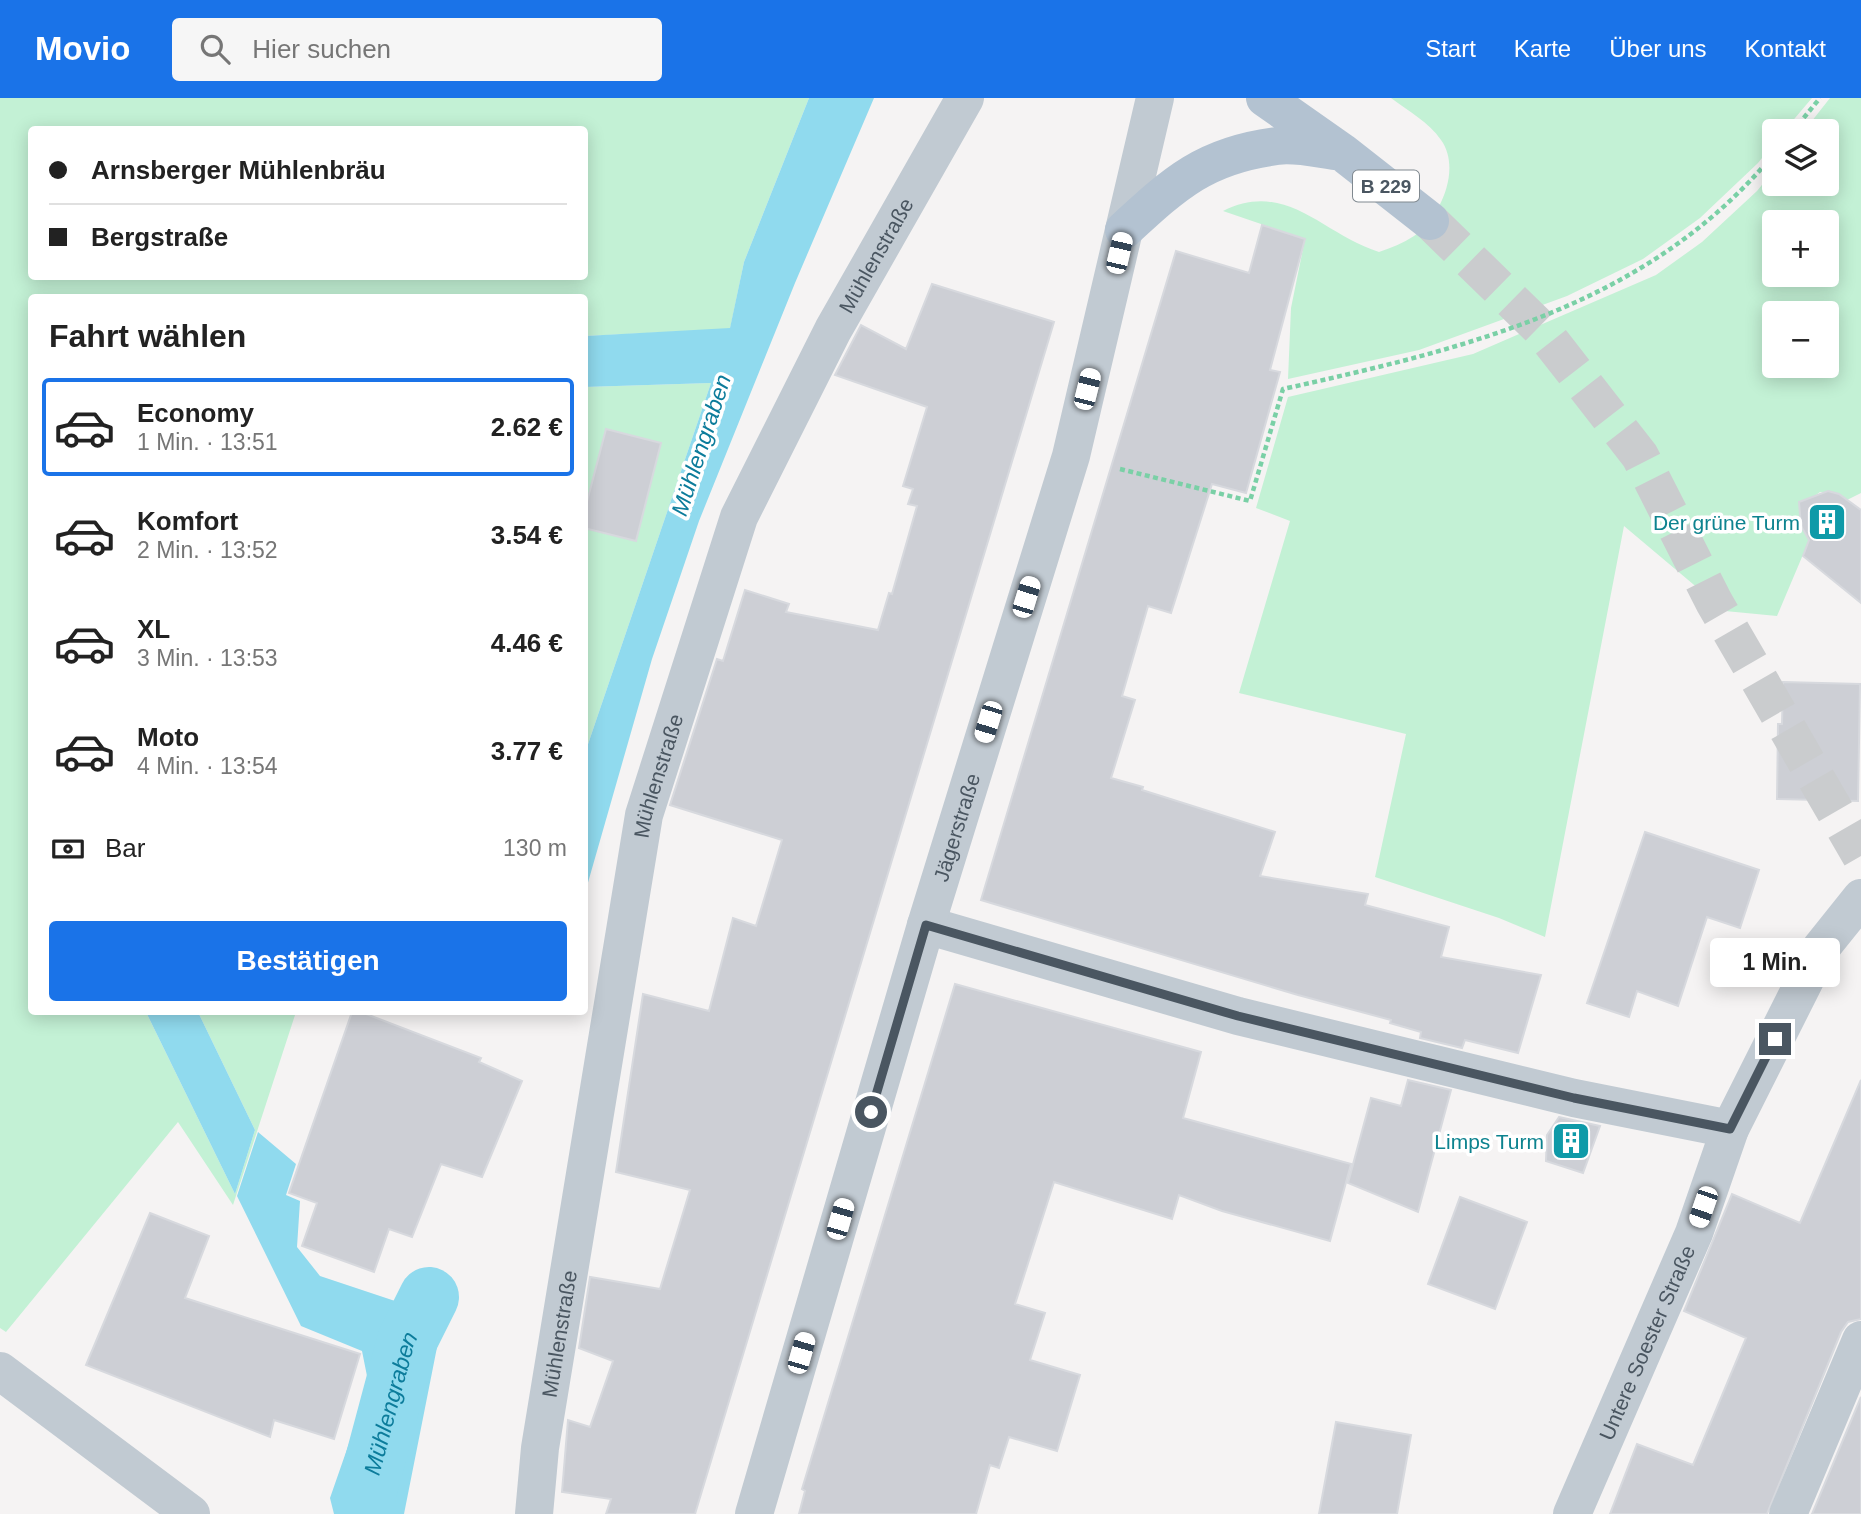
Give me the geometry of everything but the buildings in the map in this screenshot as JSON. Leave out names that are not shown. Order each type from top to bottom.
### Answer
[{"type":"main road","name":"B 229","points":[[1265,98],[1342,152],[1430,221]]},
{"type":"main road","points":[[1124,230],[1177,181],[1222,158],[1279,145],[1342,152]]},
{"type":"street","name":"Mühlenstraße","points":[[533,1513],[540,1448],[644,816],[739,517],[833,330],[965,98]]},
{"type":"street","name":"Jägerstraße","points":[[754,1514],[926,925],[1071,456],[1155,98]]},
{"type":"street","name":"Untere Soester Straße","points":[[1572,1514],[1694,1233],[1730,1129],[1821,948],[1861,898]]},
{"type":"street","points":[[926,925],[1238,1016],[1574,1098],[1730,1129]]},
{"type":"street","points":[[1787,1514],[1861,1340]]},
{"type":"street","points":[[0,1371],[191,1514]]},
{"type":"path","points":[[1803,119],[1821,98]]},
{"type":"path","points":[[1071,456],[1250,501],[1283,389],[1421,358],[1499,334],[1591,296],[1652,264],[1712,218],[1762,166]]},
{"type":"green space","points":[[0,98],[809,98],[744,262],[730,329],[588,336],[588,294],[28,294],[28,1015],[147,1015],[235,1194],[255,1130],[199,1015],[295,1015],[233,1205],[178,1122],[6,1332],[0,1328]]},
{"type":"green space","points":[[1391,98],[1812,98],[1794,119],[1762,119],[1762,158],[1758,163],[1700,218],[1643,259],[1567,296],[1419,350],[1288,379],[1291,308],[1305,239],[1223,211],[1246,203],[1286,205],[1379,252],[1397,245],[1414,236],[1432,217],[1440,205],[1449,178],[1447,152],[1441,140],[1424,122]]},
{"type":"green space","points":[[1830,98],[1861,98],[1861,493],[1847,500],[1839,494],[1820,492],[1804,504],[1801,526],[1810,538],[1777,616],[1725,611],[1624,526],[1545,937],[1499,918],[1375,877],[1406,734],[1239,693],[1290,521],[1256,508],[1288,397],[1473,354],[1656,275],[1702,242],[1762,185],[1762,196],[1839,196],[1839,119],[1813,119]]},
{"type":"green space","points":[[711,383],[588,744],[588,387]]},
{"type":"water","points":[[809,98],[874,98],[795,283],[699,521],[652,659],[588,883],[588,744],[711,383],[588,387],[588,336],[730,328],[744,262]]},
{"type":"water","points":[[147,1015],[199,1015],[255,1130],[235,1194]]},
{"type":"water","points":[[258,1132],[296,1164],[286,1195],[300,1201],[297,1247],[320,1276],[443,1317],[404,1514],[334,1514],[330,1498],[369,1386],[362,1351],[301,1326],[237,1196]]},
{"type":"waterway","name":"Mühlengraben","points":[[365,1514],[365,1498],[407,1341],[429,1297]]},
{"type":"tunnel","points":[[1430,221],[1541,329],[1640,456],[1714,602],[1861,856]]},
{"type":"place","name":"Der grüne Turm","points":[[1827,522]]},
{"type":"place","name":"Limps Turm","points":[[1571,1141]]},
{"type":"route","points":[[871,1112],[926,925],[1238,1016],[1574,1098],[1730,1129],[1775,1039]]}]
